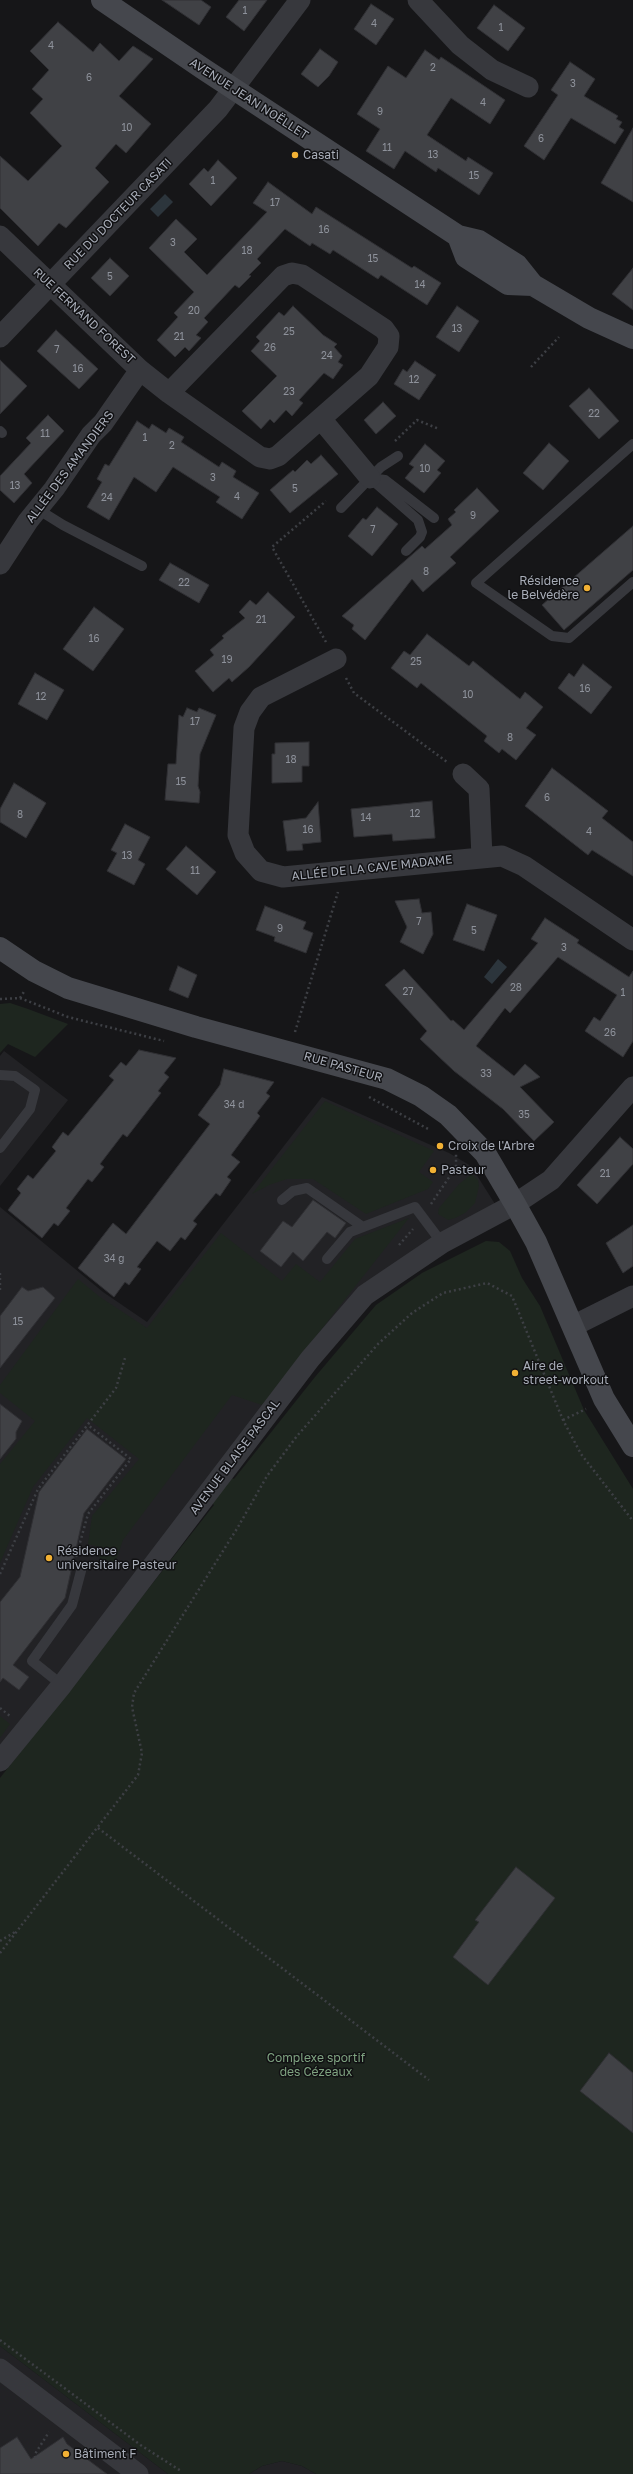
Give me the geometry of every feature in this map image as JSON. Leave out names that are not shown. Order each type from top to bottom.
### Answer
[{"type":"main road","name":"AVENUE JEAN NOËLLET","points":[[102,0],[234,90],[458,236],[480,241],[517,265],[533,285],[589,318],[633,338]]},
{"type":"main road","name":"RUE PASTEUR","points":[[0,948],[34,971],[68,988],[196,1027],[387,1079],[422,1096],[448,1115],[477,1142],[515,1204],[536,1242],[604,1399],[633,1446]]},
{"type":"street","name":"RUE DU DOCTEUR CASATI","points":[[0,337],[218,109],[234,90],[300,0]]},
{"type":"street","points":[[418,0],[460,45],[492,70],[528,87]]},
{"type":"street","name":"RUE FERNAND FOREST","points":[[0,236],[140,370],[169,393],[260,457],[270,459],[278,456],[369,376],[388,346],[389,336],[384,329],[302,275],[292,273],[284,276],[169,393]]},
{"type":"street","name":"ALLÉE DES AMANDIERS","points":[[0,564],[140,370]]},
{"type":"street","points":[[321,419],[370,478]]},
{"type":"street","name":"ALLÉE DE LA CAVE MADAME","points":[[336,659],[261,697],[250,712],[244,728],[238,835],[245,853],[261,870],[284,877],[502,856],[524,866],[633,940]]},
{"type":"street","points":[[463,774],[479,789],[482,857]]},
{"type":"street","name":"AVENUE BLAISE PASCAL","points":[[0,1761],[62,1685],[310,1359],[365,1295],[442,1243],[515,1204],[551,1180],[633,1087]]},
{"type":"street","points":[[573,1326],[633,1296]]},
{"type":"street","points":[[0,2369],[138,2474]]},
{"type":"lane","points":[[633,444],[476,583],[552,636],[569,638],[633,582]]},
{"type":"lane","points":[[341,508],[381,467],[398,456]]},
{"type":"lane","points":[[370,478],[385,480],[434,518]]},
{"type":"lane","points":[[370,478],[418,520],[422,532],[420,537],[406,551]]},
{"type":"lane","points":[[39,510],[69,529],[142,566]]},
{"type":"lane","points":[[0,1075],[15,1076],[35,1090],[30,1109],[0,1148]]},
{"type":"lane","points":[[282,1200],[293,1191],[307,1188],[363,1227]]},
{"type":"lane","points":[[327,1260],[350,1232],[414,1207],[442,1243]]},
{"type":"lane","points":[[62,1685],[32,1661],[72,1605],[81,1571]]},
{"type":"path","points":[[531,367],[559,337]]},
{"type":"path","points":[[417,420],[439,429]]},
{"type":"path","points":[[329,498],[272,547],[354,693],[463,774]]},
{"type":"path","points":[[288,1052],[345,872]]},
{"type":"path","points":[[364,1092],[378,1103],[431,1131]]},
{"type":"path","points":[[422,1217],[456,1167],[455,1150]]},
{"type":"path","points":[[0,1273],[0,1294]]},
{"type":"path","points":[[0,1953],[138,1775],[142,1753],[132,1707],[134,1693],[238,1527],[267,1476],[297,1436],[378,1344],[412,1313],[444,1293],[487,1283],[512,1296],[563,1420],[581,1454],[633,1521]]},
{"type":"path","points":[[0,1574],[38,1489],[116,1388],[125,1358]]},
{"type":"path","points":[[81,1571],[74,1567],[88,1514],[131,1459],[88,1425]]},
{"type":"path","points":[[98,1828],[429,2080]]},
{"type":"path","points":[[0,1941],[16,1931]]},
{"type":"path","points":[[0,2340],[142,2446],[181,2471]]},
{"type":"path","points":[[36,2458],[35,2454],[60,2415]]},
{"type":"shaded area","points":[[165,194],[173,202],[158,217],[150,209]]},
{"type":"shaded area","points":[[498,959],[507,967],[492,984],[484,977]]},
{"type":"shaded area","points":[[4,1051],[68,1100],[0,1186],[0,1056]]},
{"type":"shaded area","points":[[322,1097],[449,1153],[471,1166],[500,1212],[365,1295],[0,1761],[0,1207],[103,1292],[147,1322]]},
{"type":"shaded area","points":[[0,2346],[168,2474],[0,2474]]},
{"type":"shaded area","points":[[282,2461],[302,2466],[316,2474],[249,2474],[262,2466]]},
{"type":"green space","points":[[10,1003],[68,1024],[35,1057],[8,1044],[0,1053],[0,1004]]},
{"type":"green space","points":[[325,1101],[434,1151],[419,1172],[433,1182],[428,1189],[366,1214],[313,1179],[287,1179],[269,1185],[252,1194]]},
{"type":"green space","points":[[472,1174],[478,1180],[479,1186],[475,1203],[465,1213],[455,1218],[448,1220],[438,1214],[439,1208],[459,1184]]},
{"type":"green space","points":[[409,1218],[262,1405],[232,1395],[123,1540],[115,1563],[99,1558],[103,1548],[88,1544],[92,1516],[139,1459],[87,1418],[33,1487],[0,1563],[0,1464],[35,1421],[0,1393],[0,1385],[78,1279],[100,1297],[147,1328],[221,1233],[282,1281],[296,1264],[320,1282],[355,1239]]},
{"type":"green space","name":"Complexe sportif des Cézeaux","points":[[486,1241],[499,1242],[510,1251],[522,1278],[540,1306],[584,1410],[633,1489],[633,2474],[316,2474],[302,2466],[282,2461],[262,2466],[249,2474],[168,2474],[0,2346],[0,1778],[214,1505],[212,1503],[232,1478],[234,1479],[315,1377],[376,1305],[422,1273]]},
{"type":"green space","points":[[0,1716],[10,1724],[0,1738]]},
{"type":"building","points":[[162,0],[201,0],[211,7],[199,25]]},
{"type":"building","points":[[239,0],[267,0],[244,31],[226,17]]},
{"type":"building","points":[[371,4],[394,19],[376,45],[354,29]]},
{"type":"building","points":[[494,5],[525,28],[508,51],[477,28]]},
{"type":"building","points":[[58,22],[93,52],[100,43],[119,61],[133,46],[153,59],[119,96],[151,124],[126,153],[116,144],[95,168],[109,182],[66,228],[59,223],[38,246],[0,208],[0,156],[28,181],[62,146],[30,113],[43,99],[32,89],[49,70],[30,51]]},
{"type":"building","points":[[320,49],[338,62],[329,76],[318,87],[301,74]]},
{"type":"building","points":[[425,50],[439,60],[441,57],[505,100],[490,124],[451,98],[427,135],[466,161],[468,157],[493,173],[479,195],[438,168],[436,172],[405,151],[394,169],[366,151],[380,129],[357,114],[388,66],[406,78]]},
{"type":"building","points":[[570,62],[595,79],[584,96],[618,116],[616,119],[622,122],[619,127],[624,130],[615,144],[571,118],[544,160],[524,146],[558,95],[551,90]]},
{"type":"building","points":[[633,128],[633,202],[601,183]]},
{"type":"building","points":[[218,160],[237,178],[211,206],[189,184],[204,168],[208,172]]},
{"type":"building","points":[[268,182],[312,214],[316,207],[412,268],[414,266],[441,283],[427,305],[381,275],[378,279],[333,250],[330,254],[312,243],[310,246],[285,229],[257,259],[261,263],[249,275],[251,276],[239,288],[235,285],[204,318],[208,322],[196,335],[201,338],[189,351],[185,347],[175,357],[157,340],[178,317],[174,313],[194,292],[149,248],[176,219],[197,239],[184,252],[207,275],[267,212],[253,203]]},
{"type":"building","points":[[110,258],[129,276],[110,296],[91,278]]},
{"type":"building","points":[[633,268],[633,310],[612,294]]},
{"type":"building","points":[[293,306],[323,335],[337,344],[334,347],[342,356],[338,362],[343,365],[333,379],[324,373],[299,400],[303,403],[292,416],[286,410],[274,423],[270,419],[261,429],[242,411],[277,376],[251,351],[260,341],[256,337],[279,312],[284,316]]},
{"type":"building","points":[[457,306],[479,321],[459,352],[436,337]]},
{"type":"building","points":[[56,330],[98,369],[79,389],[37,351]]},
{"type":"building","points":[[0,360],[27,386],[0,414]]},
{"type":"building","points":[[415,361],[436,375],[419,400],[394,384],[403,369],[407,372]]},
{"type":"building","points":[[589,388],[619,421],[599,439],[569,406]]},
{"type":"building","points":[[383,402],[396,416],[376,434],[364,420]]},
{"type":"building","points":[[48,415],[64,431],[24,474],[32,483],[14,503],[0,490],[0,476],[31,443],[26,438]]},
{"type":"building","points":[[137,421],[149,429],[152,424],[166,433],[169,428],[184,437],[181,442],[219,467],[222,462],[236,471],[233,477],[259,493],[242,519],[216,502],[220,497],[173,467],[156,492],[134,477],[109,520],[87,507],[102,482],[97,479],[105,464],[109,466]]},
{"type":"building","points":[[549,443],[569,461],[543,490],[523,473]]},
{"type":"building","points":[[425,444],[445,461],[437,470],[441,473],[424,493],[405,478],[414,467],[409,464]]},
{"type":"building","points":[[321,455],[338,474],[290,513],[270,490],[293,470],[295,472],[307,460],[311,464]]},
{"type":"building","points":[[477,488],[499,511],[450,557],[456,563],[423,592],[412,579],[365,640],[352,629],[354,625],[342,616],[422,546],[425,549],[452,525],[448,519],[456,512],[454,510]]},
{"type":"building","points":[[377,507],[398,524],[372,556],[348,536],[363,518],[366,520]]},
{"type":"building","name":"Résidence le Belvédère","points":[[633,526],[633,570],[564,630],[542,605]]},
{"type":"building","points":[[170,563],[209,585],[199,603],[159,580]]},
{"type":"building","points":[[268,592],[295,617],[249,667],[232,682],[229,678],[213,692],[195,671],[214,655],[210,650],[224,638],[222,636],[245,618],[239,612],[250,600],[256,605]]},
{"type":"building","points":[[94,607],[124,629],[93,671],[63,649]]},
{"type":"building","points":[[427,634],[469,666],[473,661],[520,699],[525,692],[543,707],[526,728],[536,735],[516,760],[502,749],[499,753],[484,741],[487,736],[421,683],[417,688],[391,668],[404,651],[410,655]]},
{"type":"building","points":[[583,664],[612,687],[591,714],[558,688],[569,673],[574,677]]},
{"type":"building","points":[[35,673],[64,690],[47,720],[18,704]]},
{"type":"building","points":[[187,708],[197,712],[199,708],[216,715],[200,754],[198,786],[200,792],[199,803],[165,800],[168,764],[176,764],[179,715],[183,717]]},
{"type":"building","points":[[309,742],[309,766],[302,766],[302,782],[272,783],[272,754],[275,754],[275,743]]},
{"type":"building","points":[[552,768],[608,811],[602,818],[633,842],[633,876],[592,850],[588,855],[525,806]]},
{"type":"building","points":[[14,783],[46,803],[26,838],[0,822],[0,809]]},
{"type":"building","points":[[432,801],[435,838],[393,841],[392,834],[354,837],[351,809]]},
{"type":"building","points":[[318,802],[321,842],[302,844],[303,850],[287,851],[283,821],[306,818]]},
{"type":"building","points":[[125,824],[150,837],[138,860],[145,864],[134,885],[107,871],[117,853],[111,850]]},
{"type":"building","points":[[186,846],[216,872],[197,895],[166,869]]},
{"type":"building","points":[[419,899],[422,913],[431,912],[433,934],[423,954],[400,942],[407,927],[395,901]]},
{"type":"building","points":[[467,904],[497,915],[484,951],[453,940]]},
{"type":"building","points":[[265,906],[306,922],[303,929],[313,933],[306,953],[274,941],[275,937],[256,930]]},
{"type":"building","points":[[545,918],[579,940],[577,943],[629,977],[633,971],[633,1041],[623,1057],[585,1031],[594,1017],[600,1021],[617,995],[558,957],[510,1013],[505,1008],[476,1046],[514,1076],[525,1064],[540,1077],[520,1087],[554,1122],[534,1141],[503,1109],[454,1071],[420,1039],[427,1031],[385,985],[404,969],[451,1021],[453,1020],[464,1030],[538,943],[531,939]]},
{"type":"building","points":[[178,966],[197,975],[188,998],[169,990]]},
{"type":"building","points":[[139,1050],[176,1058],[164,1073],[169,1077],[158,1091],[161,1093],[127,1137],[123,1134],[100,1164],[104,1167],[92,1182],[88,1179],[66,1208],[70,1211],[58,1226],[54,1223],[42,1238],[8,1210],[21,1193],[17,1189],[28,1175],[33,1179],[56,1151],[52,1147],[63,1132],[68,1136],[114,1080],[109,1076],[121,1062],[126,1066]]},
{"type":"building","points":[[224,1069],[274,1082],[266,1093],[270,1096],[257,1113],[260,1116],[231,1155],[240,1162],[227,1177],[231,1180],[220,1196],[216,1193],[193,1221],[197,1224],[185,1240],[181,1237],[170,1251],[157,1241],[137,1267],[141,1269],[129,1285],[125,1282],[114,1297],[78,1268],[113,1223],[126,1234],[210,1124],[198,1115],[220,1085]]},
{"type":"building","points":[[620,1137],[633,1149],[633,1164],[597,1204],[577,1185]]},
{"type":"building","points":[[313,1200],[346,1223],[335,1238],[327,1232],[303,1261],[293,1252],[281,1267],[260,1251],[283,1221],[292,1227]]},
{"type":"building","points":[[633,1225],[633,1266],[623,1273],[606,1243]]},
{"type":"building","points":[[22,1287],[28,1291],[43,1287],[55,1298],[0,1368],[0,1316]]},
{"type":"building","points":[[0,1404],[22,1421],[16,1432],[16,1439],[0,1459]]},
{"type":"building","name":"Résidence universitaire Pasteur","points":[[87,1429],[126,1459],[84,1513],[65,1598],[13,1665],[29,1677],[19,1690],[3,1678],[0,1682],[0,1602],[20,1577],[39,1492]]},
{"type":"building","points":[[516,1867],[555,1898],[488,1985],[453,1957],[479,1922],[475,1920]]},
{"type":"building","points":[[609,2053],[633,2073],[633,2133],[580,2091]]},
{"type":"building","points":[[17,2437],[31,2459],[63,2437],[67,2444],[107,2474],[0,2474],[0,2448]]},
{"type":"place","name":"Casati","points":[[295,155]]},
{"type":"place","name":"Résidence le Belvédère","points":[[587,588]]},
{"type":"place","name":"Croix de l'Arbre","points":[[440,1146]]},
{"type":"place","name":"Pasteur","points":[[433,1170]]},
{"type":"place","name":"Aire de street-workout","points":[[515,1373]]},
{"type":"place","name":"Résidence universitaire Pasteur","points":[[49,1558]]},
{"type":"place","name":"Bâtiment F","points":[[66,2454]]}]
